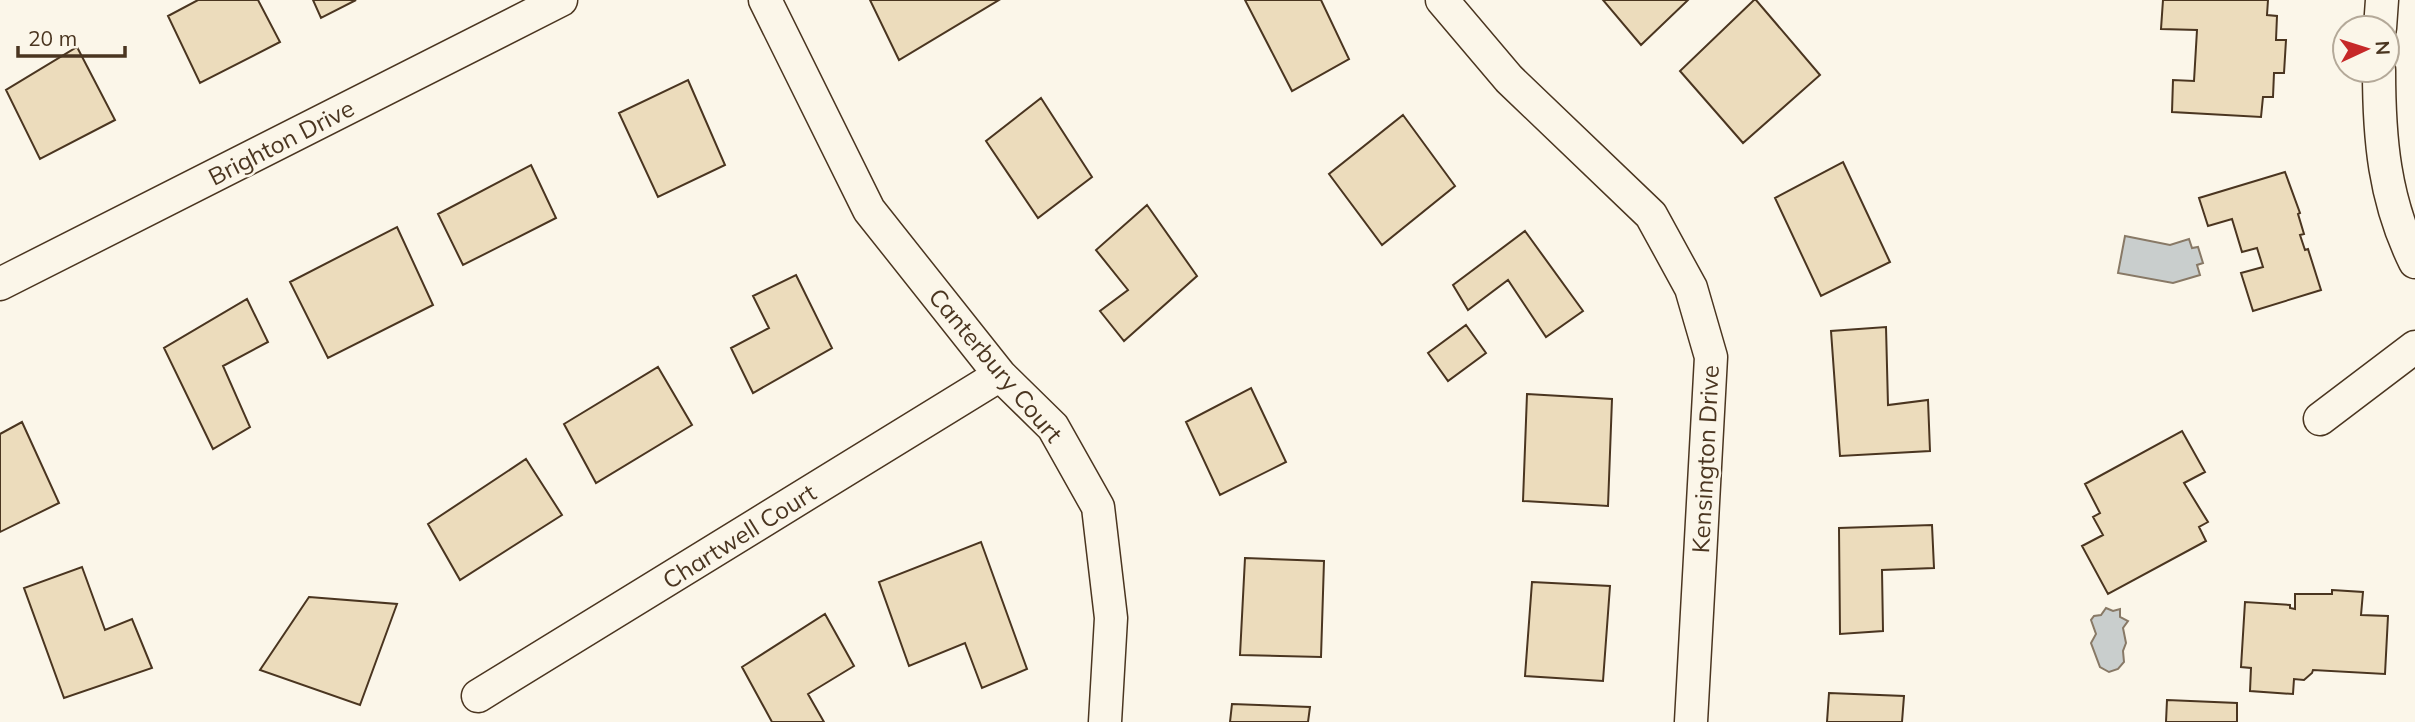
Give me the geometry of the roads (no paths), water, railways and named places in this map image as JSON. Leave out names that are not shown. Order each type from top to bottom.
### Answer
[{"type":"street","name":"Brighton Drive","points":[[0,284],[561,0]]},
{"type":"street","name":"Canterbury Court","points":[[765,0],[869,210],[1000,375],[1054,426],[1098,507],[1111,618],[1105,722]]},
{"type":"street","name":"Kensington Drive","points":[[1442,0],[1509,79],[1651,215],[1690,288],[1711,357],[1691,722]]},
{"type":"street","points":[[2379,84],[2383,167],[2393,205],[2415,261]]},
{"type":"street","points":[[2320,419],[2415,347]]},
{"type":"street","name":"Chartwell Court","points":[[478,696],[1000,375]]}]
